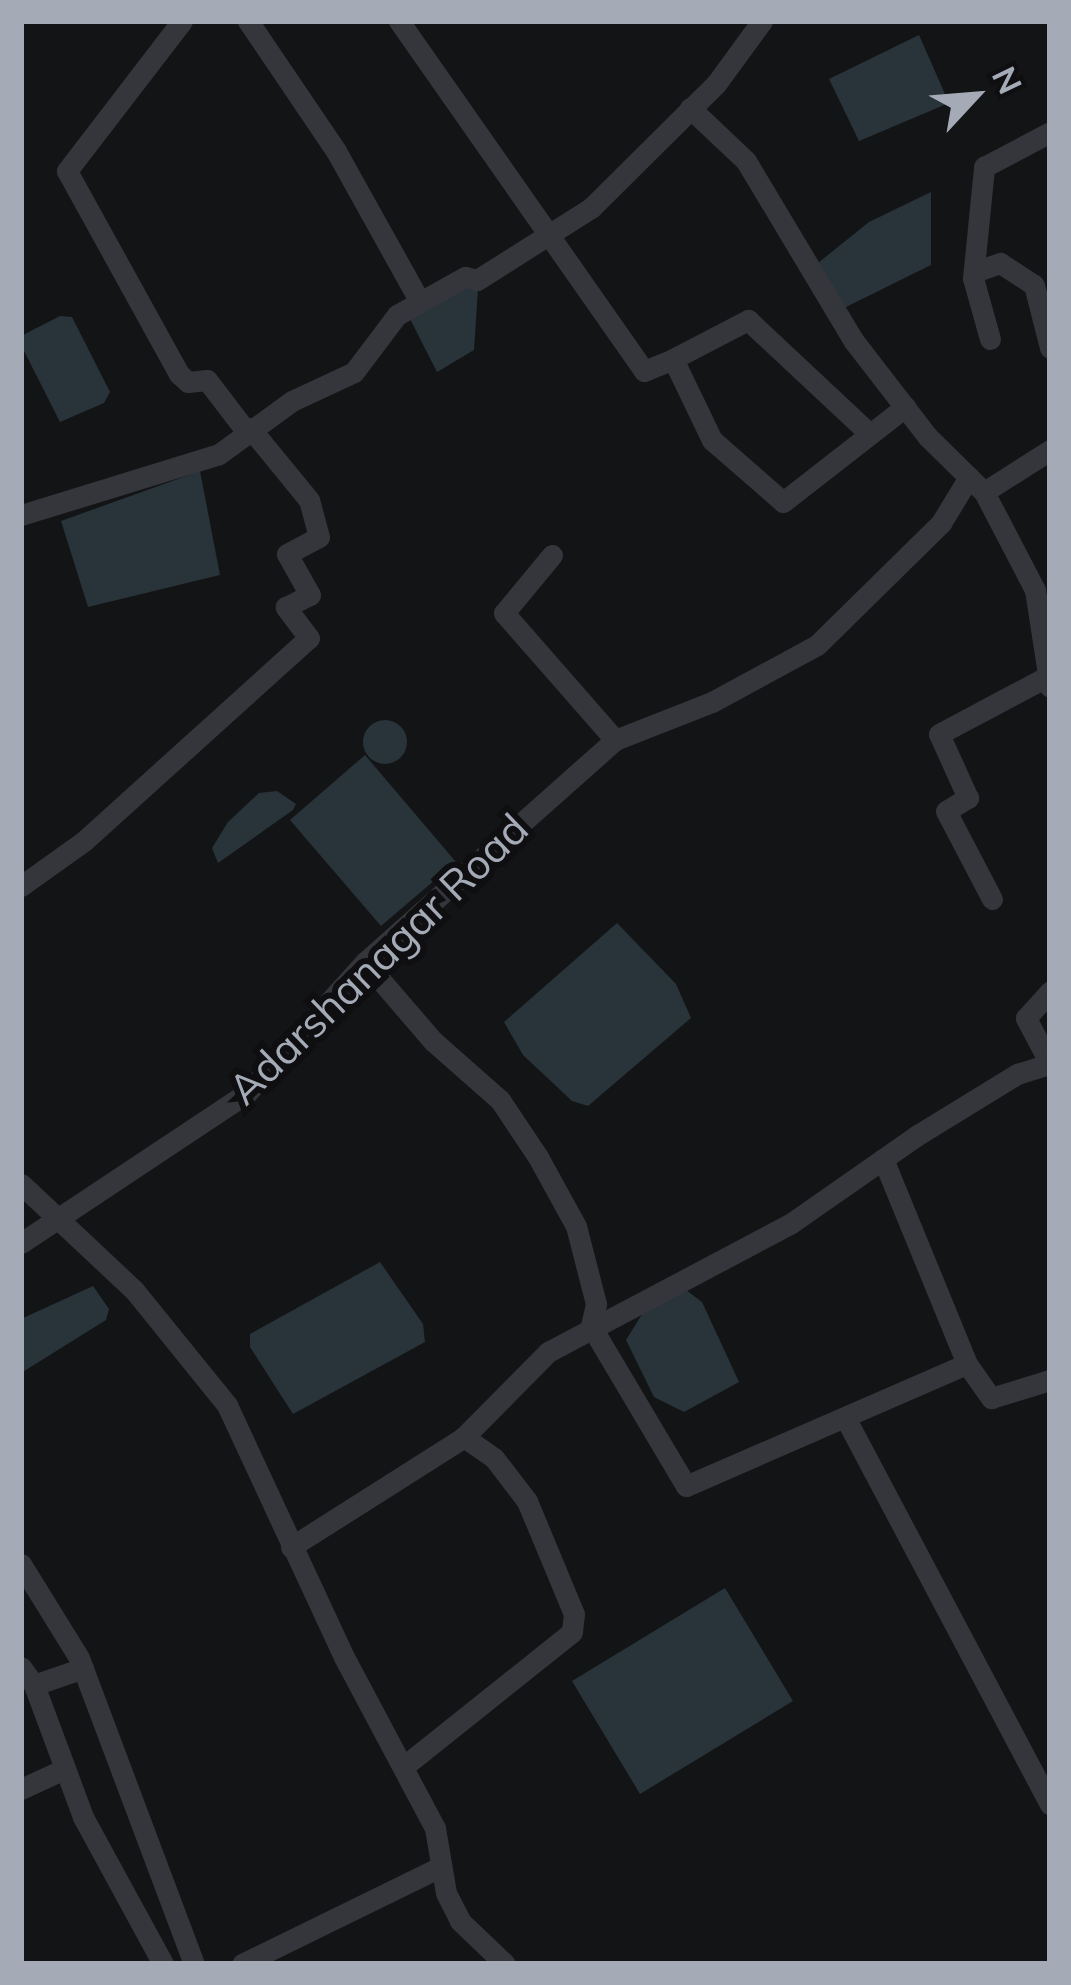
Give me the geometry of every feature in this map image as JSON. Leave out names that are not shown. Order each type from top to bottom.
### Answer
[{"type":"street","points":[[21,886],[84,841],[309,638],[286,607],[310,595],[287,554],[320,537],[309,500],[207,380],[188,382],[179,374],[67,171],[182,21]]},
{"type":"street","points":[[248,21],[336,152],[420,302]]},
{"type":"street","points":[[399,21],[464,122],[554,236],[644,371],[748,320],[870,434]]},
{"type":"street","points":[[21,515],[219,454],[248,429],[353,372],[397,315],[554,236],[690,108],[762,21]]},
{"type":"street","points":[[690,108],[746,161],[805,266],[905,407],[976,485],[1035,590],[1048,682],[939,734],[968,798],[946,811],[992,899]]},
{"type":"street","points":[[990,339],[974,272],[984,166],[1050,132]]},
{"type":"street","points":[[974,272],[1000,263],[1034,285],[1050,348]]},
{"type":"street","points":[[673,359],[712,440],[783,502],[905,407]]},
{"type":"street","points":[[976,485],[1050,450]]},
{"type":"street","name":"Adarshanagar Road","points":[[21,1243],[55,1216],[247,1093],[365,962],[615,740],[712,702],[817,645],[976,485]]},
{"type":"street","points":[[552,555],[504,613],[615,740]]},
{"type":"street","points":[[365,962],[433,1041],[500,1100],[538,1157],[577,1226],[596,1304],[591,1326],[686,1486],[848,1421],[968,1364]]},
{"type":"street","points":[[291,1547],[464,1437],[548,1352],[790,1224],[1017,1074],[1050,1064],[1026,1018],[1050,991]]},
{"type":"street","points":[[883,1159],[968,1364],[991,1398],[1050,1380]]},
{"type":"street","points":[[21,1184],[134,1290],[227,1405],[291,1547],[435,1828],[438,1868],[460,1921],[505,1964]]},
{"type":"street","points":[[848,1421],[1050,1805]]},
{"type":"street","points":[[403,1767],[572,1632],[574,1614],[527,1501],[494,1458],[464,1437]]},
{"type":"street","points":[[21,1564],[83,1668],[194,1964]]},
{"type":"street","points":[[83,1668],[27,1676],[64,1769],[163,1964]]},
{"type":"street","points":[[21,1789],[64,1769]]},
{"type":"street","points":[[242,1964],[438,1868]]},
{"type":"shaded area","points":[[919,35],[949,103],[859,141],[829,79]]},
{"type":"shaded area","points":[[931,192],[931,265],[840,310],[818,263],[869,222]]},
{"type":"shaded area","points":[[464,282],[478,289],[474,350],[437,372],[408,315]]},
{"type":"shaded area","points":[[60,316],[72,317],[110,392],[104,403],[60,422],[21,345],[21,336]]},
{"type":"shaded area","points":[[200,471],[220,575],[88,607],[61,521]]},
{"type":"shaded area","points":[[385,720],[401,726],[407,742],[401,758],[385,764],[369,758],[363,742],[369,726]]},
{"type":"shaded area","points":[[365,755],[456,862],[381,926],[290,820]]},
{"type":"shaded area","points":[[277,791],[296,804],[293,810],[218,863],[212,848],[228,822],[259,793]]},
{"type":"shaded area","points":[[617,923],[676,984],[691,1018],[588,1106],[572,1101],[523,1055],[504,1022]]},
{"type":"shaded area","points":[[380,1262],[423,1324],[425,1342],[293,1414],[250,1347],[250,1334]]},
{"type":"shaded area","points":[[93,1286],[109,1309],[106,1320],[21,1373],[21,1319]]},
{"type":"shaded area","points":[[686,1290],[702,1302],[739,1382],[684,1412],[654,1397],[626,1340],[644,1311]]},
{"type":"shaded area","points":[[725,1588],[793,1701],[640,1794],[572,1681]]}]
